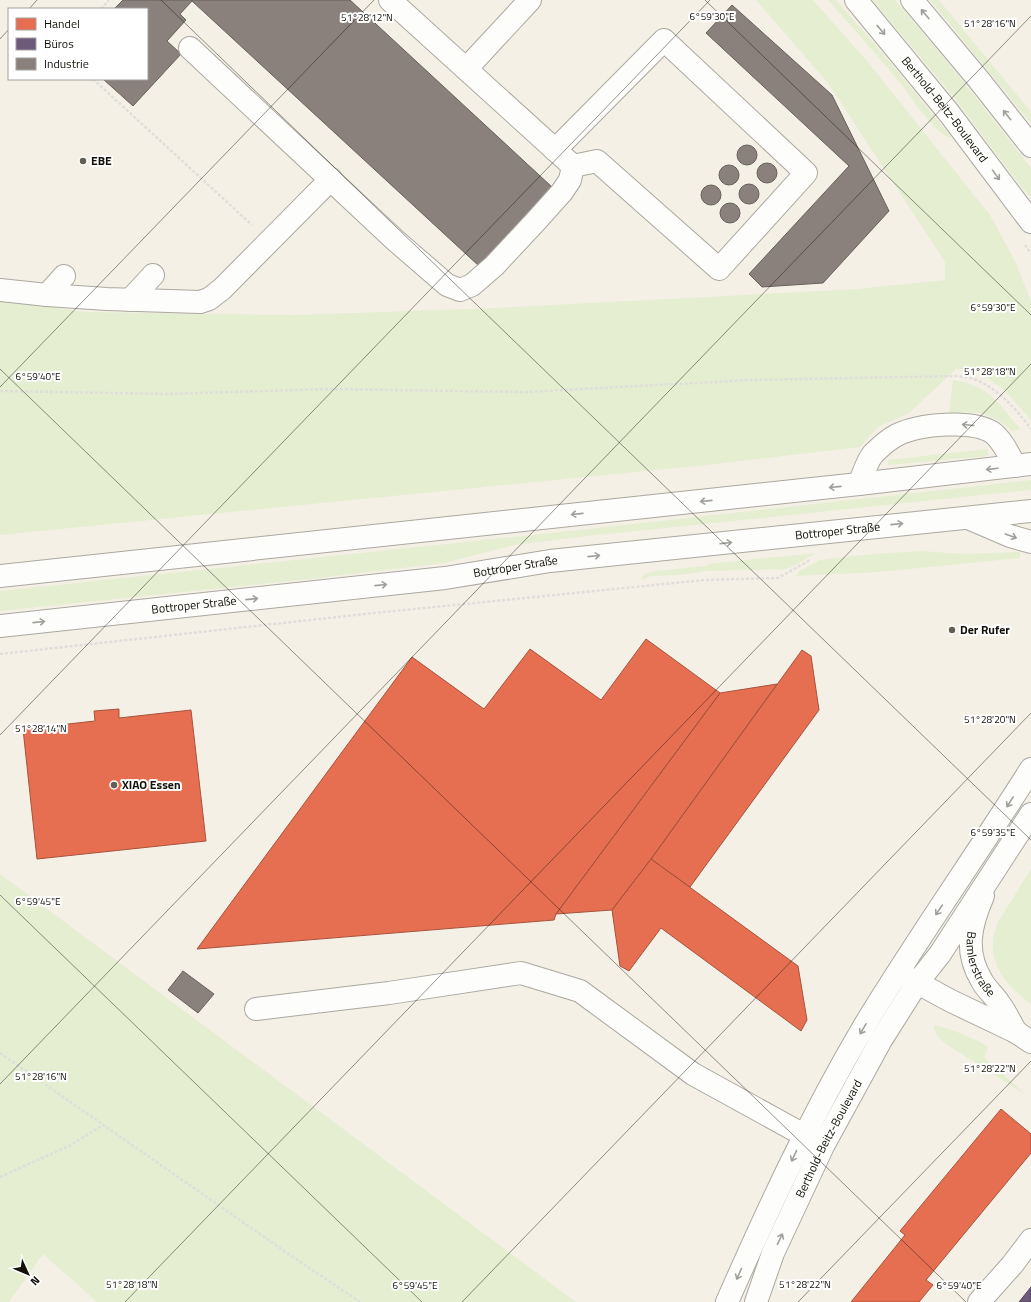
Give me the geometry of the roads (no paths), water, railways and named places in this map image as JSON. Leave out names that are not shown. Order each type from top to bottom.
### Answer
[{"type":"main road","points":[[390,0],[573,166]]},
{"type":"main road","points":[[466,69],[530,0]]},
{"type":"main road","name":"Berthold-Beitz-Boulevard","points":[[856,0],[949,113],[1031,222]]},
{"type":"main road","points":[[912,0],[980,80],[1031,146]]},
{"type":"main road","points":[[555,150],[664,40],[806,173],[719,269],[597,161],[573,166]]},
{"type":"main road","points":[[190,48],[395,240],[447,285],[460,290],[472,285],[494,266],[536,221],[562,192],[570,180],[573,166]]},
{"type":"main road","points":[[0,290],[47,295],[130,300],[200,302],[209,299],[222,289],[330,179]]},
{"type":"main road","points":[[130,300],[153,275]]},
{"type":"main road","points":[[47,295],[64,276]]},
{"type":"main road","points":[[859,484],[872,455],[888,441],[907,431],[937,426],[972,425],[987,429],[1001,441],[1023,465]]},
{"type":"main road","points":[[0,576],[1023,465]]},
{"type":"main road","name":"Bottroper Straße","points":[[0,626],[445,578],[550,561],[1031,511]]},
{"type":"main road","points":[[966,517],[1010,536],[1031,542]]},
{"type":"main road","name":"Berthold-Beitz-Boulevard","points":[[727,1302],[804,1136],[862,1029],[1031,769]]},
{"type":"main road","name":"Berthold-Beitz-Boulevard","points":[[756,1302],[773,1253],[823,1146],[881,1040],[917,983],[940,954],[1031,814]]},
{"type":"main road","name":"Bamlerstraße","points":[[995,869],[975,915],[971,929],[971,952],[977,972],[982,982],[1024,1037]]},
{"type":"main road","name":"Bamlerstraße","points":[[898,972],[951,1001],[1024,1037]]},
{"type":"main road","points":[[256,1010],[389,993],[521,973],[580,991],[693,1074],[823,1146]]},
{"type":"main road","name":"Berthold-Beitz-Boulevard","points":[[878,1004],[917,983]]},
{"type":"main road","points":[[979,1302],[1012,1265],[1031,1240]]},
{"type":"place","name":"EBE","points":[[83,161]]},
{"type":"place","name":"Der Rufer","points":[[952,630]]},
{"type":"place","name":"XIAO Essen","points":[[114,785]]}]
